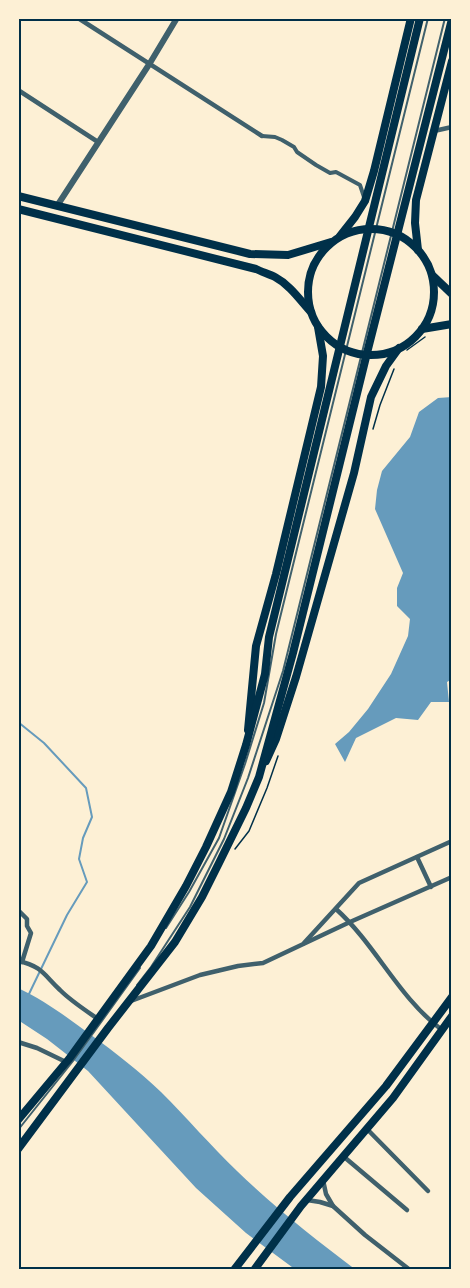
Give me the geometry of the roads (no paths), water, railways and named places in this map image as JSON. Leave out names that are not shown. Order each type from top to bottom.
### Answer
[{"type":"main road","points":[[246,745],[256,646],[276,574],[321,387],[323,356],[318,327],[312,314],[308,294],[310,274],[319,256],[336,240],[365,201],[411,18]]},
{"type":"main road","points":[[18,1149],[98,1021],[151,946],[186,886],[231,792],[265,674],[420,18]]},
{"type":"main road","points":[[259,777],[452,19]]},
{"type":"main road","points":[[418,250],[415,224],[416,200],[452,61]]},
{"type":"main road","points":[[18,196],[250,254],[288,255],[336,240],[350,232],[375,229],[404,238],[424,258],[432,275],[434,286],[432,308],[422,329],[399,348],[381,353],[361,354],[337,345],[318,327]]},
{"type":"main road","points":[[18,209],[256,269],[285,284],[312,314]]},
{"type":"main road","points":[[432,275],[452,294]]},
{"type":"main road","points":[[422,329],[452,324]]},
{"type":"main road","points":[[18,1120],[129,1002],[175,942],[198,904],[233,835],[276,739],[293,687],[354,473],[371,397],[386,366],[399,348]]},
{"type":"main road","points":[[234,1270],[291,1197],[386,1086],[452,997]]},
{"type":"main road","points":[[254,1270],[304,1203],[393,1098],[452,1016]]},
{"type":"street","points":[[78,18],[262,136],[282,140],[316,165],[330,173],[336,172],[360,185],[365,201]]},
{"type":"street","points":[[57,206],[177,18]]},
{"type":"street","points":[[18,90],[98,142]]},
{"type":"street","points":[[434,131],[452,127]]},
{"type":"street","points":[[302,945],[359,883],[452,841]]},
{"type":"street","points":[[417,858],[431,887]]},
{"type":"street","points":[[129,1002],[200,975],[263,963],[452,877]]},
{"type":"street","points":[[336,909],[350,922],[423,1015],[443,1030]]},
{"type":"street","points":[[18,910],[27,919],[27,928],[31,933],[20,962],[39,968],[60,990],[98,1021]]},
{"type":"street","points":[[18,1042],[73,1062]]},
{"type":"street","points":[[367,1129],[428,1191]]},
{"type":"street","points":[[343,1156],[407,1210]]},
{"type":"street","points":[[323,1180],[326,1194],[333,1206],[365,1235],[410,1270]]},
{"type":"street","points":[[304,1203],[320,1202],[333,1206]]},
{"type":"lane","points":[[98,1021],[128,986],[189,892],[219,838],[245,764],[264,703],[273,635],[428,18]]},
{"type":"lane","points":[[106,1028],[151,967],[190,907],[224,839],[248,778],[290,655],[445,18]]},
{"type":"lane","points":[[18,1131],[73,1062]]},
{"type":"lane","points":[[18,1143],[73,1062]]},
{"type":"water","points":[[452,397],[452,679],[447,682],[449,702],[431,702],[418,720],[396,718],[356,738],[345,762],[335,744],[349,732],[368,709],[391,674],[408,636],[410,619],[397,606],[397,588],[403,573],[375,509],[382,471],[410,437],[419,412],[438,398]]},
{"type":"water","points":[[18,988],[65,1016],[136,1069],[251,1184],[356,1270],[296,1270],[246,1233],[196,1188],[88,1071],[18,1020]]},
{"type":"waterway","points":[[18,722],[44,743],[86,788],[92,817],[83,838],[79,859],[87,882],[67,915],[28,996]]}]
